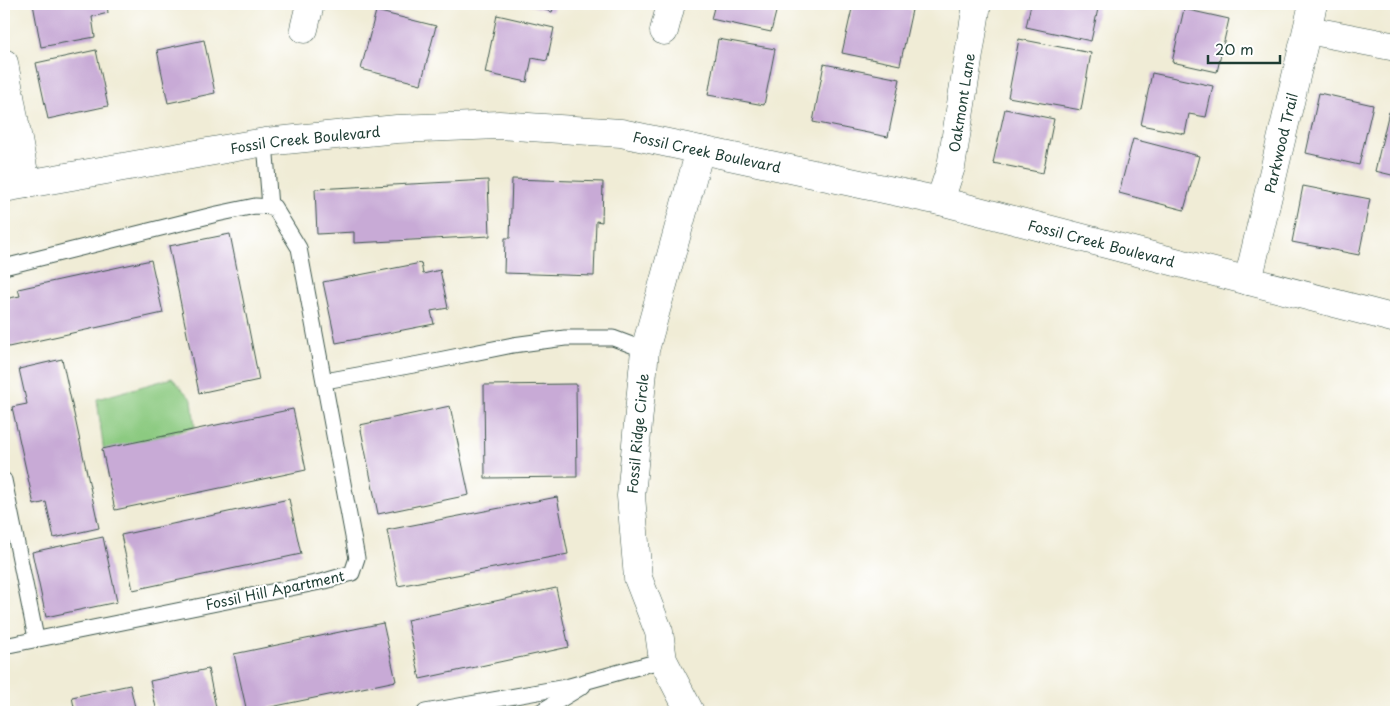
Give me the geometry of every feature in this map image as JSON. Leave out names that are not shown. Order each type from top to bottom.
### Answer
[{"type":"main road","points":[[664,31],[670,4]]},
{"type":"main road","name":"Oakmont Lane","points":[[940,200],[951,168],[977,4]]},
{"type":"main road","name":"Parkwood Trail","points":[[1248,281],[1313,4]]},
{"type":"main road","points":[[1308,30],[1396,47]]},
{"type":"main road","points":[[4,63],[15,186]]},
{"type":"main road","name":"Fossil Creek Boulevard","points":[[15,186],[264,142],[397,129],[499,125],[621,133],[940,200],[1396,319]]},
{"type":"main road","name":"Fossil Ridge Circle","points":[[690,712],[662,660],[660,632],[638,578],[631,496],[645,350],[700,150]]},
{"type":"lane","points":[[4,267],[217,214],[255,206],[270,207],[264,142]]},
{"type":"lane","name":"Fossil Hill Apartment","points":[[4,646],[36,638],[324,582],[352,573],[357,558],[299,248],[274,207],[270,207]]},
{"type":"lane","points":[[325,381],[513,344],[565,338],[613,338],[645,350]]},
{"type":"lane","points":[[4,480],[36,638]]},
{"type":"lane","points":[[425,712],[566,687],[662,660]]},
{"type":"lane","points":[[540,712],[593,679]]},
{"type":"green space","points":[[172,378],[192,400],[195,427],[104,453],[97,399]]},
{"type":"building","points":[[33,4],[107,4],[108,13],[92,17],[95,37],[41,47]]},
{"type":"building","points":[[525,4],[555,4],[552,12]]},
{"type":"building","points":[[715,4],[778,4],[771,32],[711,19]]},
{"type":"building","points":[[853,4],[884,4],[912,10],[900,65],[842,53]]},
{"type":"building","points":[[1031,4],[1099,4],[1091,41],[1026,27]]},
{"type":"building","points":[[1184,9],[1229,19],[1217,72],[1172,62]]},
{"type":"building","points":[[376,11],[436,26],[421,84],[361,69]]},
{"type":"building","points":[[497,15],[554,28],[547,61],[532,58],[527,82],[485,73]]},
{"type":"building","points":[[718,39],[775,49],[764,105],[708,95]]},
{"type":"building","points":[[1019,39],[1091,53],[1081,110],[1008,97]]},
{"type":"building","points":[[204,40],[215,93],[168,103],[157,50]]},
{"type":"building","points":[[96,50],[108,106],[48,119],[36,63]]},
{"type":"building","points":[[824,64],[900,79],[888,137],[813,122]]},
{"type":"building","points":[[1152,73],[1213,86],[1206,117],[1189,114],[1185,134],[1141,125]]},
{"type":"building","points":[[1319,93],[1373,105],[1359,165],[1306,153]]},
{"type":"building","points":[[1005,109],[1054,119],[1043,173],[993,163]]},
{"type":"building","points":[[1389,112],[1396,113],[1396,176],[1375,171]]},
{"type":"building","points":[[1133,139],[1199,156],[1184,210],[1119,193]]},
{"type":"building","points":[[512,179],[603,182],[602,222],[596,221],[594,276],[504,273],[505,238],[510,238]]},
{"type":"building","points":[[488,180],[490,236],[354,243],[354,232],[317,234],[315,189]]},
{"type":"building","points":[[1303,186],[1370,199],[1359,255],[1292,242]]},
{"type":"building","points":[[230,234],[259,380],[199,393],[169,246]]},
{"type":"building","points":[[151,260],[163,313],[4,348],[4,299],[20,296],[18,289]]},
{"type":"building","points":[[421,263],[423,274],[440,270],[448,308],[431,311],[434,324],[336,343],[323,282]]},
{"type":"building","points":[[62,359],[99,528],[54,538],[46,502],[34,505],[12,407],[27,404],[19,369]]},
{"type":"building","points":[[576,384],[577,477],[485,478],[484,385]]},
{"type":"building","points":[[450,406],[469,495],[378,514],[360,425]]},
{"type":"building","points":[[293,409],[306,470],[115,510],[102,449]]},
{"type":"building","points":[[557,497],[568,554],[398,586],[387,530]]},
{"type":"building","points":[[289,499],[301,554],[133,590],[121,535]]},
{"type":"building","points":[[103,537],[117,602],[46,617],[32,552]]},
{"type":"building","points":[[556,588],[569,647],[420,679],[407,620]]},
{"type":"building","points":[[383,623],[396,681],[247,712],[234,654]]},
{"type":"building","points":[[208,669],[217,712],[157,712],[150,681]]},
{"type":"building","points":[[130,685],[136,712],[75,712],[72,697]]}]
